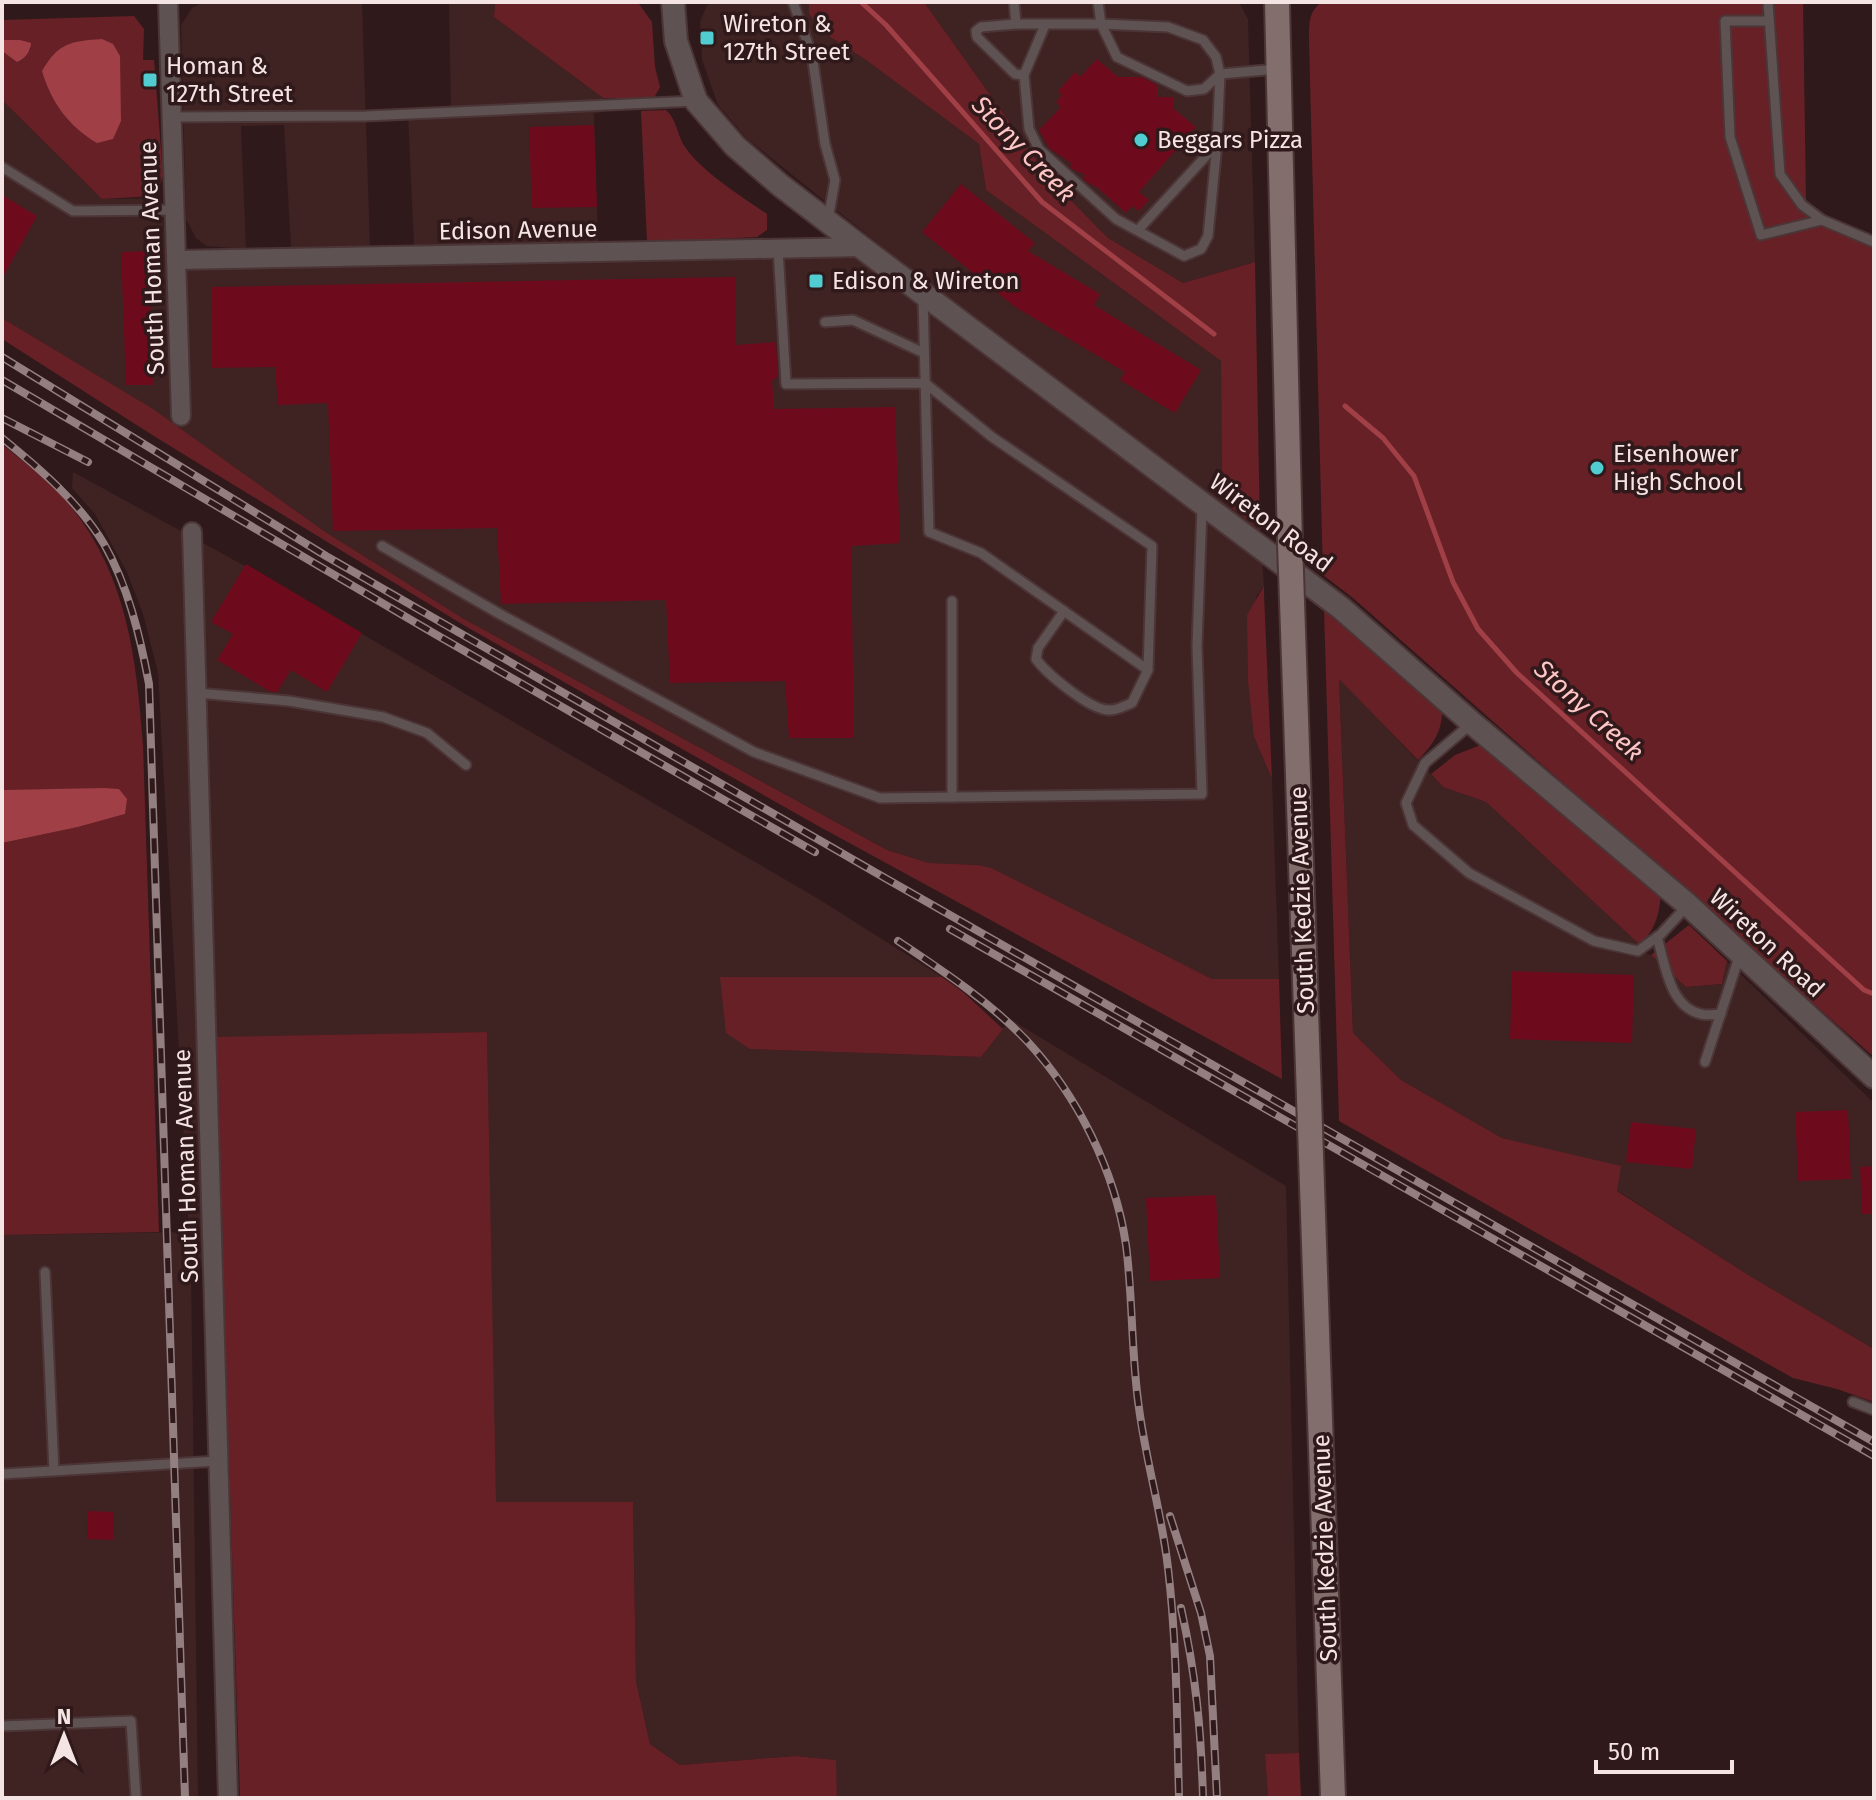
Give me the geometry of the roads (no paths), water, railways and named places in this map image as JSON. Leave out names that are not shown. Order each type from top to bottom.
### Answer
[{"type":"main road","name":"South Kedzie Avenue","points":[[1277,2],[1290,543],[1333,1798]]},
{"type":"street","name":"South Homan Avenue","points":[[168,2],[181,416]]},
{"type":"street","name":"Wireton Road","points":[[673,2],[676,41],[696,101],[735,146],[861,247],[1341,608],[1688,905],[1874,1077]]},
{"type":"street","name":"Edison Avenue","points":[[176,260],[861,247]]},
{"type":"street","name":"South Homan Avenue","points":[[192,532],[228,1798]]},
{"type":"lane","points":[[793,2],[812,55],[825,144],[835,180],[827,221]]},
{"type":"lane","points":[[1014,2],[1016,24]]},
{"type":"lane","points":[[1098,2],[1101,24],[1117,57],[1187,91],[1204,89],[1220,74],[1278,69]]},
{"type":"lane","points":[[1768,2],[1780,174],[1802,205],[1822,220],[1874,242]]},
{"type":"lane","points":[[1769,21],[1725,21],[1730,137],[1761,235],[1822,220]]},
{"type":"lane","points":[[1024,75],[1015,74],[977,37],[976,31],[981,27],[1016,24],[1101,24],[1168,27],[1203,40],[1216,57],[1220,74],[1208,236],[1201,249],[1184,256],[1116,219],[1039,149],[1029,129],[1024,75],[1045,25]]},
{"type":"lane","points":[[171,117],[366,116],[696,101]]},
{"type":"lane","points":[[1138,230],[1217,144]]},
{"type":"lane","points":[[2,167],[73,211],[174,210]]},
{"type":"lane","points":[[778,249],[786,384],[925,383],[992,437],[1152,546],[1148,670],[1132,703],[1112,711],[1102,709],[1050,677],[1036,659],[1038,648],[1064,611]]},
{"type":"lane","points":[[923,294],[929,532],[981,553],[1148,670]]},
{"type":"lane","points":[[825,322],[853,320],[924,353]]},
{"type":"lane","points":[[382,546],[498,613],[754,752],[880,798],[1202,794],[1197,646],[1203,504]]},
{"type":"lane","points":[[952,601],[952,797]]},
{"type":"lane","points":[[197,693],[289,701],[383,717],[427,733],[466,765]]},
{"type":"lane","points":[[1472,723],[1425,763],[1406,803],[1413,825],[1469,873],[1594,941],[1638,951],[1657,937],[1688,905]]},
{"type":"lane","points":[[1657,937],[1672,988],[1683,1005],[1700,1014],[1721,1014]]},
{"type":"lane","points":[[1705,1062],[1740,954]]},
{"type":"lane","points":[[45,1272],[54,1471]]},
{"type":"lane","points":[[1853,1402],[1874,1410]]},
{"type":"lane","points":[[2,1474],[218,1461]]},
{"type":"lane","points":[[2,1726],[131,1721],[136,1798]]},
{"type":"waterway","name":"Stony Creek","points":[[861,2],[886,25],[1042,202],[1214,334]]},
{"type":"waterway","name":"Stony Creek","points":[[1345,406],[1383,438],[1414,476],[1453,582],[1478,629],[1517,673],[1864,990],[1874,994]]},
{"type":"railway","points":[[2,357],[326,556],[1874,1442]]},
{"type":"railway","points":[[2,380],[815,852]]},
{"type":"railway","points":[[2,418],[88,462]]},
{"type":"railway","points":[[2,438],[70,500],[104,544],[132,612],[149,684],[185,1798]]},
{"type":"railway","points":[[950,929],[1874,1456]]},
{"type":"railway","points":[[898,941],[982,1000],[1027,1041],[1078,1110],[1092,1136],[1113,1190],[1126,1245],[1139,1408],[1168,1568],[1175,1654],[1179,1798]]},
{"type":"railway","points":[[1170,1516],[1201,1613],[1210,1656],[1217,1798]]},
{"type":"railway","points":[[1181,1608],[1197,1702],[1203,1798]]},
{"type":"place","name":"Wireton & 127th Street","points":[[707,38]]},
{"type":"place","name":"Homan & 127th Street","points":[[150,80]]},
{"type":"place","name":"Beggars Pizza","points":[[1141,140]]},
{"type":"place","name":"Edison & Wireton","points":[[816,281]]},
{"type":"place","name":"Eisenhower High School","points":[[1597,468]]}]
